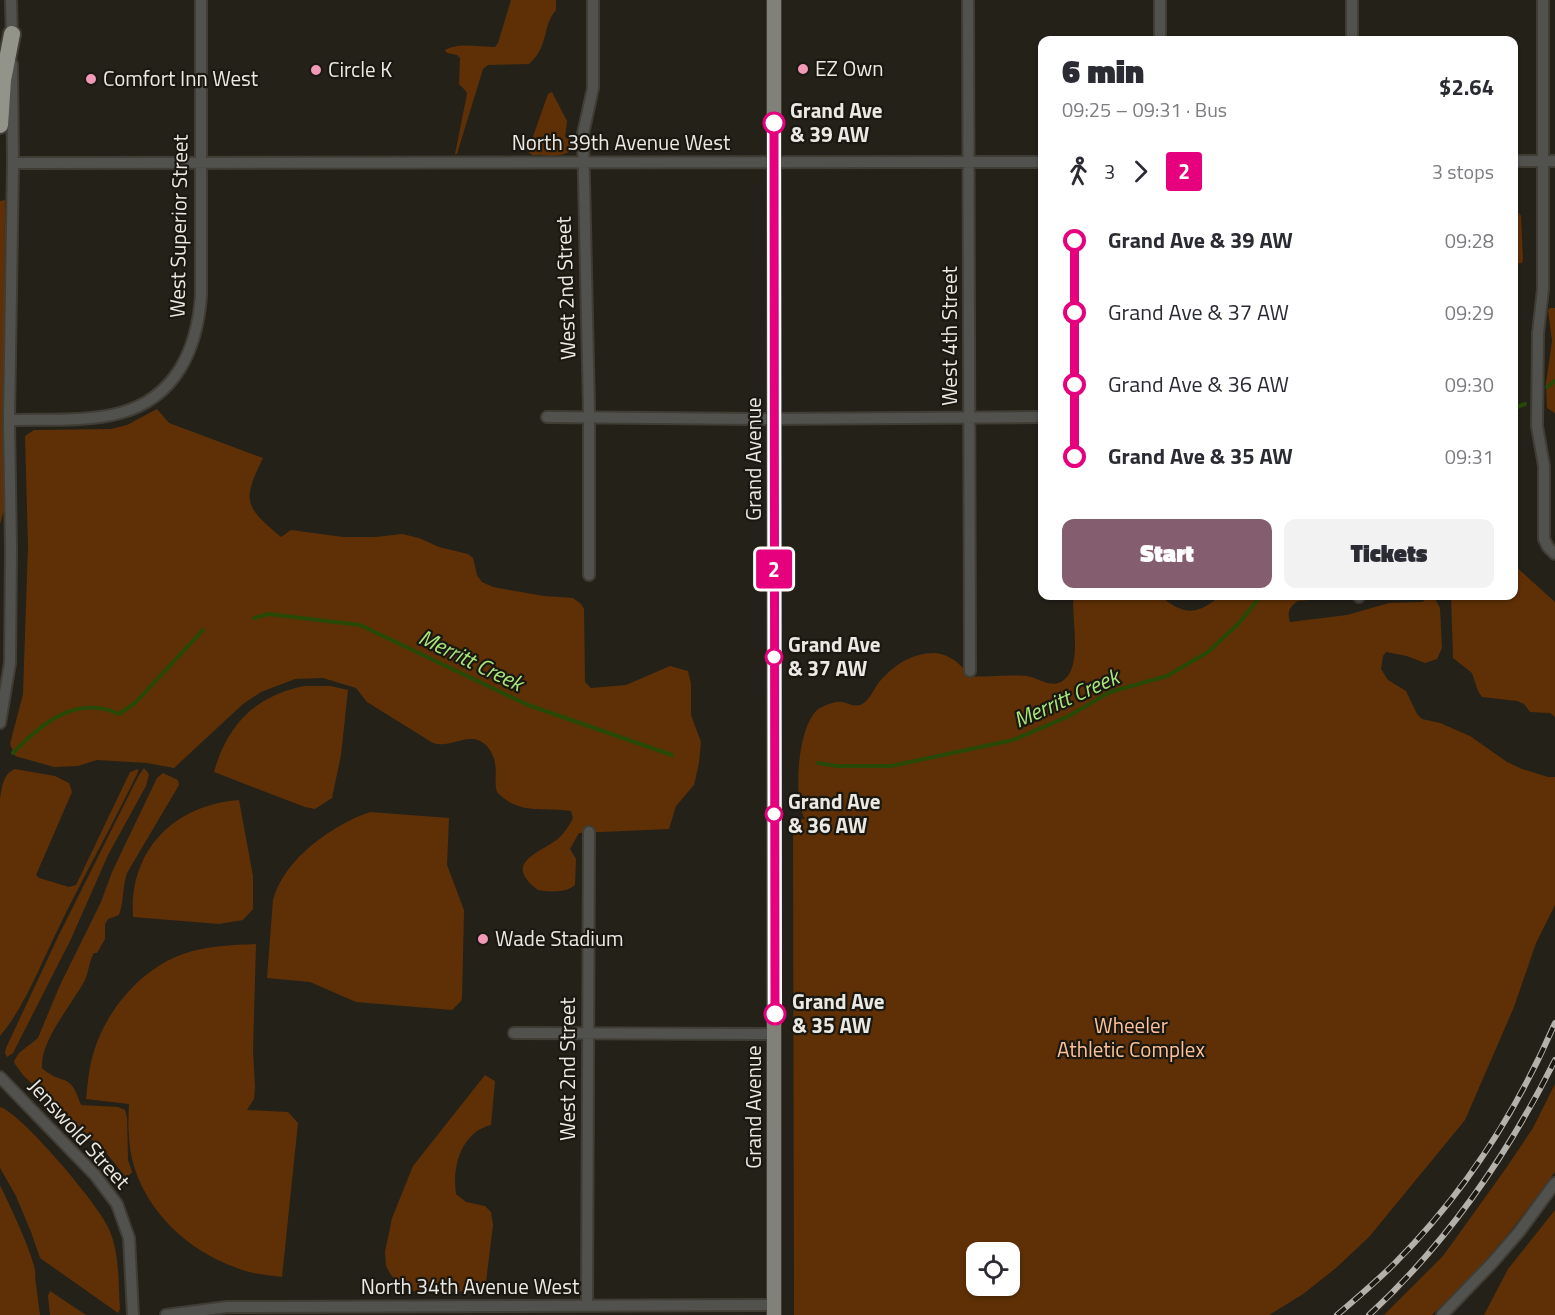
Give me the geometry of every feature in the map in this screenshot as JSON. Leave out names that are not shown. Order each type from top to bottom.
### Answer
[{"type":"highway","points":[[0,125],[3,80],[12,34]]},
{"type":"main road","name":"Grand Avenue","points":[[774,0],[774,1310]]},
{"type":"street","points":[[0,723],[10,663],[6,548],[13,163],[11,0]]},
{"type":"street","name":"West Superior Street","points":[[9,420],[102,417],[121,413],[158,394],[172,380],[194,344],[201,296],[201,0]]},
{"type":"street","name":"West 2nd Street","points":[[589,575],[589,418],[582,164],[583,134],[592,88],[593,0]]},
{"type":"street","name":"West 4th Street","points":[[969,0],[970,671]]},
{"type":"street","points":[[1160,0],[1160,36]]},
{"type":"street","points":[[1352,0],[1352,36]]},
{"type":"street","points":[[1543,0],[1543,289],[1538,333],[1537,426],[1544,466],[1543,535],[1548,547],[1555,554]]},
{"type":"street","points":[[1518,161],[1555,161]]},
{"type":"street","name":"North 39th Avenue West","points":[[13,163],[1038,162]]},
{"type":"street","points":[[547,417],[775,419],[1038,417]]},
{"type":"street","name":"West 2nd Street","points":[[587,1306],[589,832]]},
{"type":"street","points":[[514,1033],[775,1034]]},
{"type":"street","name":"Jenswold Street","points":[[0,1077],[109,1190],[125,1221],[129,1238],[133,1315]]},
{"type":"street","points":[[1442,1315],[1500,1255],[1555,1183]]},
{"type":"street","name":"North 34th Avenue West","points":[[166,1315],[238,1306],[587,1306],[774,1310]]},
{"type":"green space","points":[[511,0],[556,0],[556,10],[548,23],[540,50],[529,64],[488,65],[483,69],[457,154],[455,154],[467,94],[459,84],[460,58],[445,50],[463,46],[495,47]]},
{"type":"green space","points":[[552,92],[567,121],[565,137],[569,139],[573,147],[561,155],[533,155],[529,153],[530,145],[548,94]]},
{"type":"green space","points":[[5,200],[4,510],[0,524],[0,201]]},
{"type":"green space","points":[[1518,213],[1521,216],[1522,263],[1518,264]]},
{"type":"green space","points":[[1555,308],[1555,413],[1547,408],[1546,383],[1552,341],[1548,310]]},
{"type":"green space","points":[[157,409],[169,423],[263,458],[252,484],[250,502],[260,518],[281,537],[291,530],[343,537],[402,534],[468,554],[473,558],[477,575],[482,582],[493,587],[544,596],[573,598],[584,609],[585,682],[591,688],[626,685],[670,666],[688,671],[691,684],[691,715],[701,742],[699,763],[694,785],[676,806],[669,829],[579,833],[570,849],[576,859],[575,885],[562,891],[538,890],[523,872],[524,865],[528,859],[559,838],[573,818],[571,811],[531,809],[513,804],[497,792],[494,759],[487,746],[481,741],[468,739],[447,744],[433,743],[367,702],[356,688],[323,678],[295,679],[261,692],[243,704],[174,768],[147,763],[97,760],[78,766],[54,767],[15,756],[10,744],[23,694],[28,546],[25,436],[34,430],[111,429],[127,425]]},
{"type":"green space","points":[[1518,569],[1555,602],[1555,717],[1550,713],[1530,712],[1524,704],[1517,701],[1482,697],[1472,673],[1453,658],[1451,600],[1518,600]]},
{"type":"green space","name":"Wheeler Athletic Complex","points":[[1074,600],[1166,600],[1176,607],[1190,611],[1205,607],[1215,600],[1309,600],[1298,601],[1293,605],[1289,615],[1290,622],[1347,615],[1389,603],[1436,600],[1440,608],[1442,648],[1437,659],[1425,663],[1407,656],[1386,652],[1381,669],[1388,680],[1406,691],[1417,714],[1422,719],[1440,723],[1470,736],[1507,762],[1522,769],[1555,777],[1555,905],[1536,943],[1514,1007],[1465,1120],[1369,1237],[1336,1268],[1303,1294],[1269,1315],[794,1315],[793,820],[805,819],[801,809],[798,778],[802,743],[807,728],[820,708],[840,702],[860,705],[869,698],[880,681],[891,670],[918,655],[938,653],[949,657],[972,676],[1021,676],[1057,684],[1068,675],[1073,666],[1075,654]]},
{"type":"green space","points":[[304,686],[330,686],[348,690],[341,755],[332,798],[315,809],[305,807],[214,772],[227,740],[246,715],[271,697]]},
{"type":"green space","points":[[144,768],[149,774],[146,786],[108,855],[71,939],[13,1053],[7,1057],[6,1048],[57,939]]},
{"type":"green space","points":[[15,769],[55,776],[69,783],[72,792],[36,875],[69,887],[76,885],[130,772],[138,769],[138,772],[18,1011],[0,1036],[0,799],[2,786],[8,774]]},
{"type":"green space","points":[[163,773],[178,780],[179,785],[127,873],[119,915],[108,919],[105,924],[105,939],[97,953],[92,956],[85,980],[51,1034],[43,1057],[42,1068],[49,1074],[69,1083],[81,1105],[118,1107],[125,1110],[128,1160],[132,1172],[125,1176],[107,1154],[23,1075],[14,1061],[19,1053],[38,1038],[60,985],[101,902],[112,872],[157,778]]},
{"type":"green space","points":[[239,800],[253,876],[253,909],[243,920],[219,924],[133,917],[134,893],[139,871],[160,835],[194,811]]},
{"type":"green space","points":[[370,812],[449,818],[447,865],[464,910],[462,998],[452,1010],[356,1002],[310,982],[267,978],[273,900],[287,871],[311,846],[340,825]]},
{"type":"green space","points":[[256,944],[253,1050],[255,1087],[254,1099],[247,1110],[288,1112],[298,1123],[282,1277],[248,1272],[219,1261],[186,1240],[171,1227],[147,1196],[138,1178],[130,1145],[129,1104],[86,1099],[90,1067],[102,1031],[122,999],[135,985],[166,962],[191,951],[228,945]]},
{"type":"green space","points":[[485,1075],[495,1081],[491,1125],[472,1135],[466,1143],[457,1162],[455,1184],[456,1194],[466,1202],[485,1206],[491,1212],[493,1225],[486,1282],[481,1290],[446,1293],[413,1291],[400,1285],[386,1266],[385,1252],[392,1218],[413,1166]]},
{"type":"green space","points":[[1555,1084],[1555,1172],[1476,1272],[1432,1315],[1384,1315],[1443,1256],[1533,1128]]},
{"type":"green space","points":[[0,1107],[10,1113],[41,1142],[90,1199],[108,1227],[117,1257],[120,1309],[118,1313],[40,1258],[16,1196],[0,1168]]},
{"type":"green space","points":[[0,1185],[32,1260],[40,1315],[0,1315]]},
{"type":"green space","points":[[1555,1210],[1555,1315],[1484,1315],[1508,1269]]},
{"type":"green space","points":[[50,1291],[86,1315],[50,1315],[48,1296]]},
{"type":"waterway","name":"Merritt Creek","points":[[1547,387],[1555,381]]},
{"type":"waterway","name":"Merritt Creek","points":[[1518,407],[1525,404]]},
{"type":"waterway","name":"Merritt Creek","points":[[818,763],[837,766],[891,766],[1013,740],[1067,717],[1110,692],[1167,676],[1208,652],[1238,624],[1258,600]]},
{"type":"waterway","name":"Merritt Creek","points":[[254,618],[268,614],[360,625],[528,705],[672,755]]},
{"type":"waterway","name":"Merritt Creek","points":[[13,753],[36,731],[61,715],[89,707],[119,714],[135,703],[203,630]]},
{"type":"railway","points":[[1337,1315],[1374,1283],[1420,1237],[1465,1180],[1506,1120],[1555,1023]]},
{"type":"railway","points":[[1369,1315],[1424,1258],[1474,1196],[1517,1129],[1555,1060]]},
{"type":"bus line","name":"2","points":[[774,123],[775,1014]]},
{"type":"place","name":"EZ Own","points":[[803,69]]},
{"type":"place","name":"Circle K","points":[[316,70]]},
{"type":"place","name":"Comfort Inn West","points":[[91,79]]},
{"type":"place","name":"Grand Ave & 39 AW","points":[[774,123]]},
{"type":"place","name":"Grand Ave & 37 AW","points":[[774,657]]},
{"type":"place","name":"Grand Ave & 36 AW","points":[[774,814]]},
{"type":"place","name":"Wade Stadium","points":[[483,939]]},
{"type":"place","name":"Grand Ave & 35 AW","points":[[775,1014]]}]
